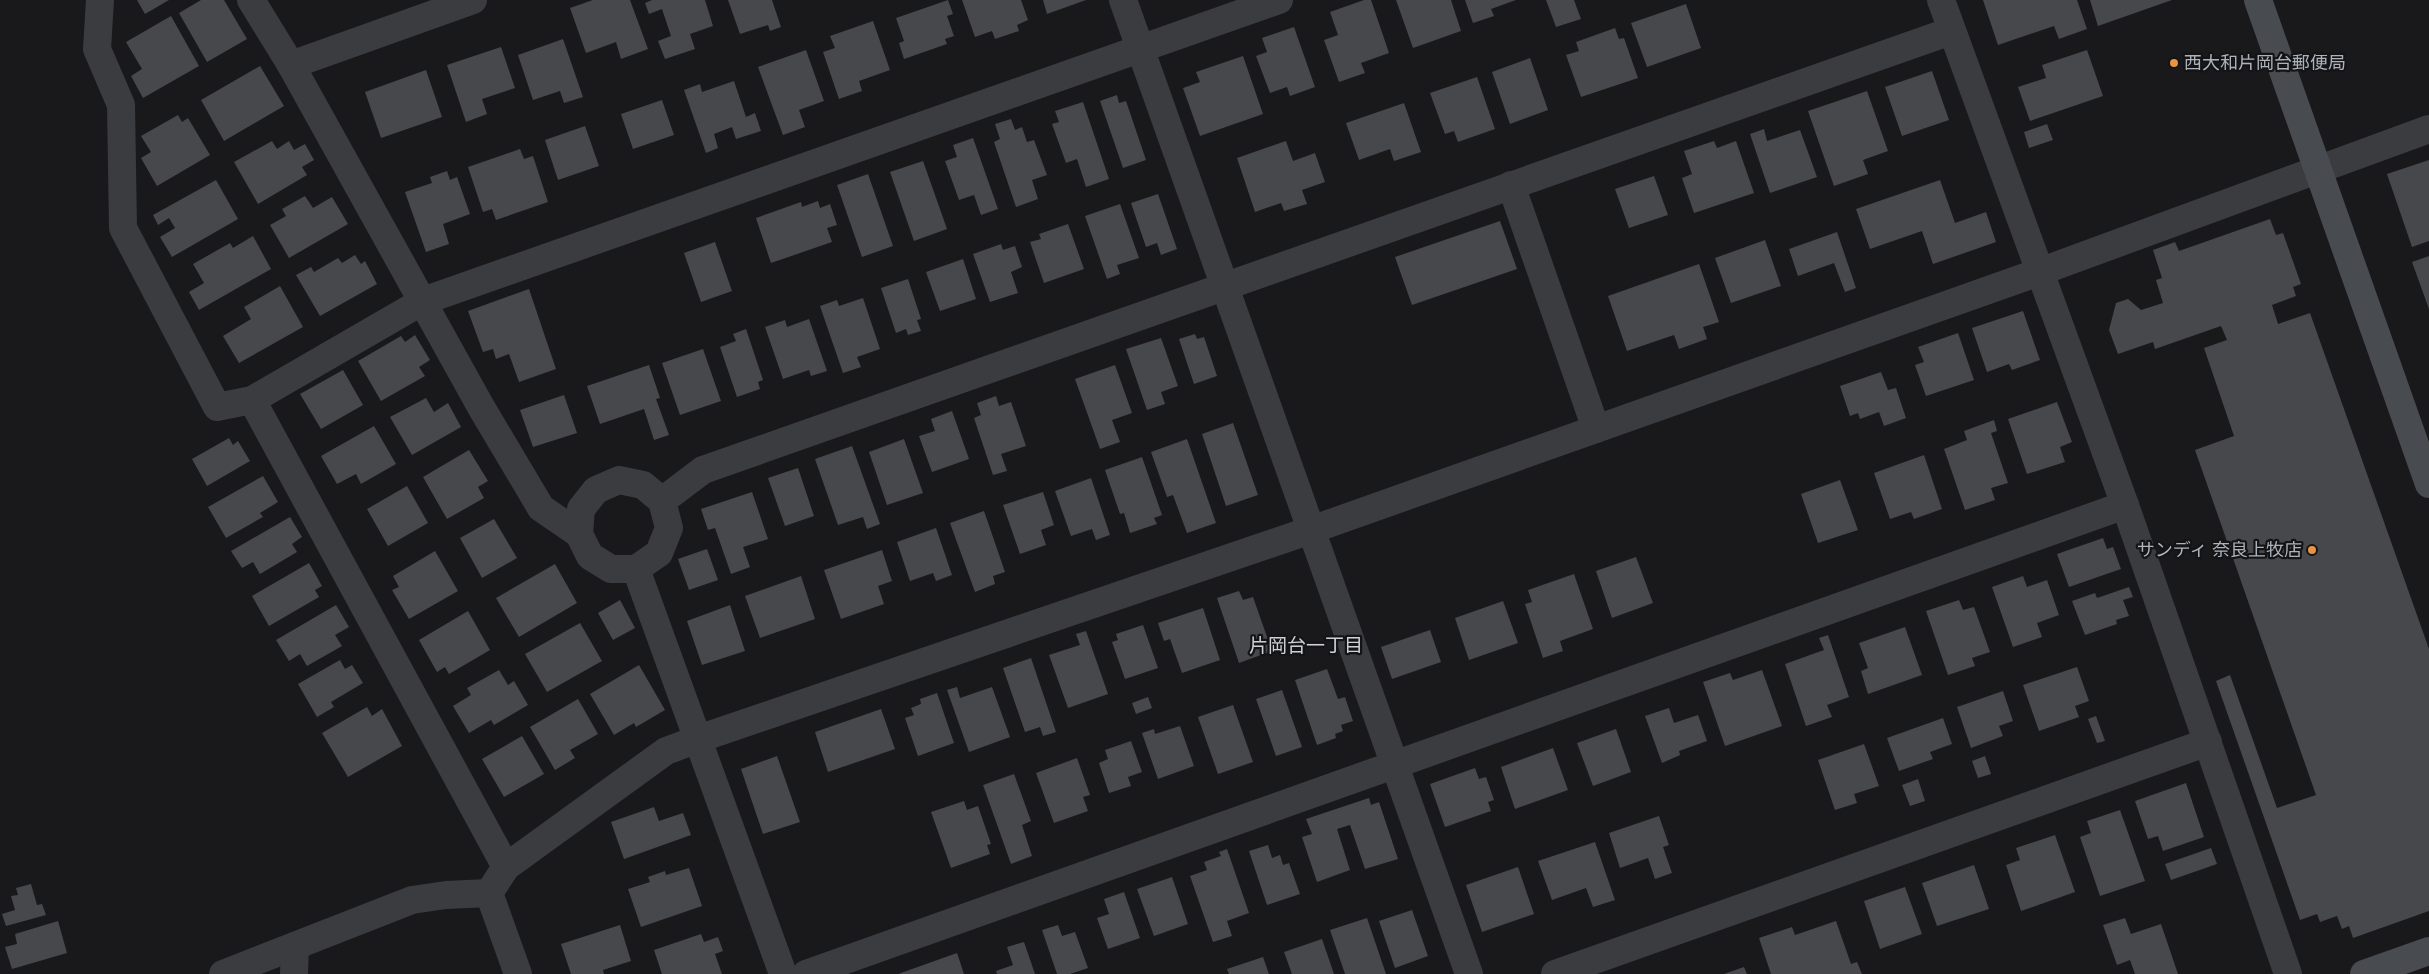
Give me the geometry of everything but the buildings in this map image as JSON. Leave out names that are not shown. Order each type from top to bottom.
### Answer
[{"type":"street","points":[[100,0],[97,49],[121,104],[122,228],[218,407],[252,400],[423,301],[1279,0]]},
{"type":"street","points":[[251,0],[291,65],[481,407],[541,508],[579,534],[590,556],[611,569],[636,569],[659,553],[669,528],[662,501],[643,485],[619,480],[596,490],[581,510],[579,534]]},
{"type":"street","points":[[291,65],[443,5],[473,0]]},
{"type":"street","points":[[1123,0],[1469,974]]},
{"type":"street","points":[[1940,0],[2125,505],[2288,974]]},
{"type":"street","points":[[2258,0],[2429,484]]},
{"type":"street","points":[[662,501],[703,470],[1951,31]]},
{"type":"street","points":[[489,894],[506,867],[666,751],[1311,530],[2039,272],[2429,129]]},
{"type":"street","points":[[1511,185],[1596,428]]},
{"type":"street","points":[[252,400],[506,867]]},
{"type":"street","points":[[806,974],[2125,505]]},
{"type":"street","points":[[636,569],[783,974]]},
{"type":"street","points":[[1556,974],[2208,742]]},
{"type":"street","points":[[223,974],[412,900],[446,895],[489,894]]},
{"type":"street","points":[[489,894],[518,974]]},
{"type":"street","points":[[294,974],[295,946]]},
{"type":"street","points":[[2364,974],[2429,951]]},
{"type":"place","name":"西大和片岡台郵便局","points":[[2174,63]]},
{"type":"place","name":"サンディ 奈良上牧店","points":[[2312,550]]},
{"type":"district","name":"片岡台一丁目","points":[[1306,645]]}]
